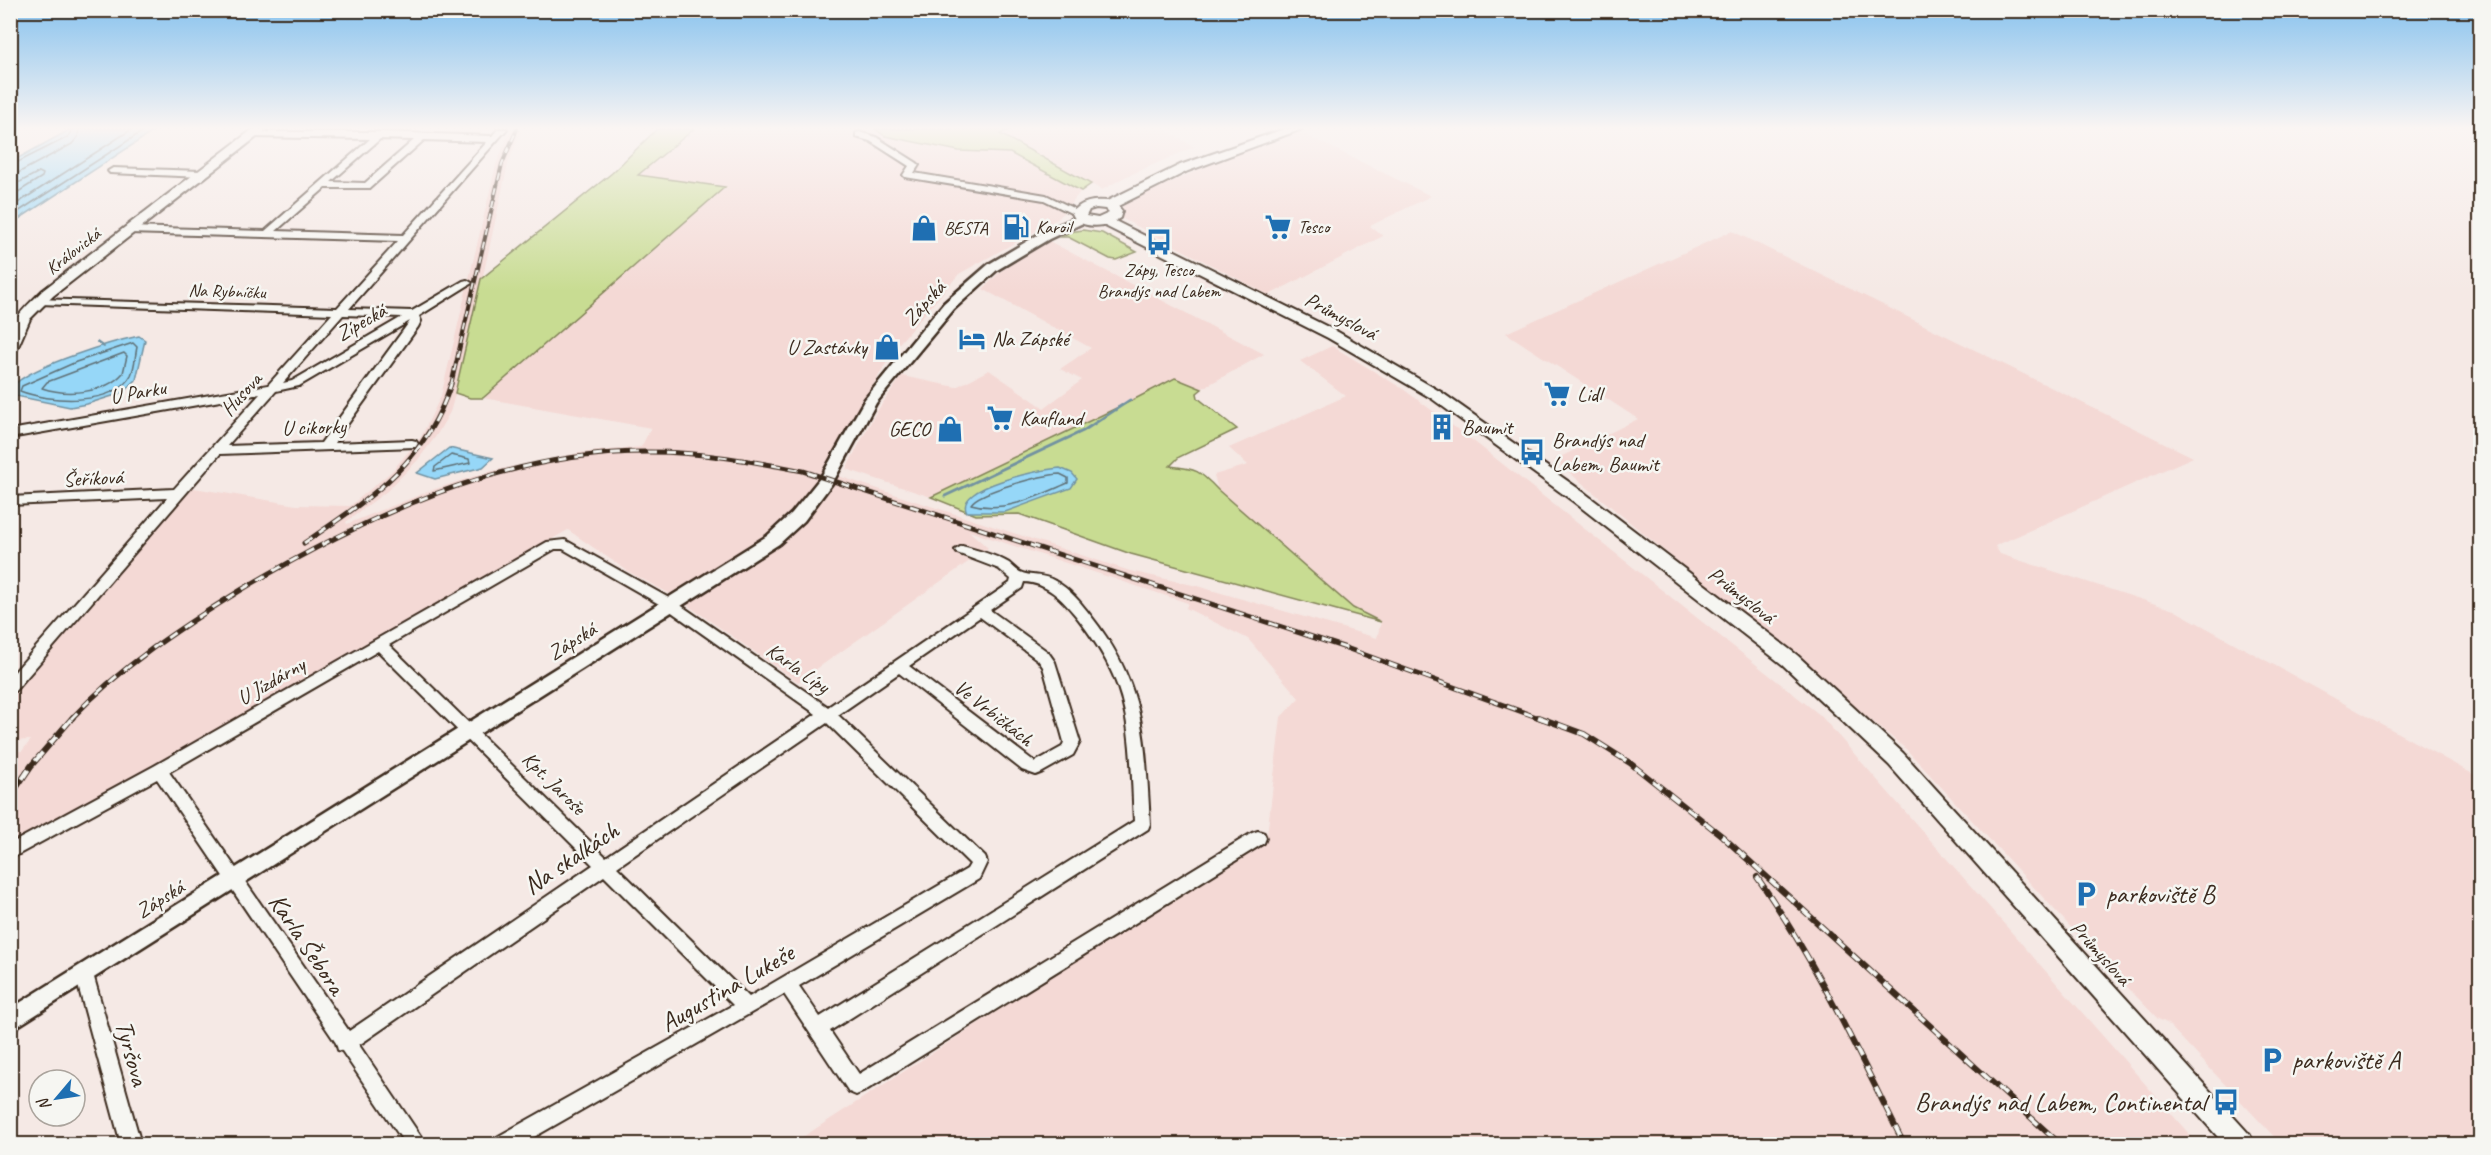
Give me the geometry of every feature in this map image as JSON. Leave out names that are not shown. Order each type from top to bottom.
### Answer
[{"type":"main road","name":"Královická","points":[[10,349],[14,332],[39,301],[190,183]]},
{"type":"main road","points":[[1106,213],[1096,204],[1078,211],[1091,222],[1158,183]]},
{"type":"main road","name":"Průmyslová","points":[[1106,213],[1333,335],[1436,395],[1580,498],[1790,660],[1896,759],[2241,1144]]},
{"type":"street","points":[[267,234],[325,183]]},
{"type":"street","points":[[323,185],[367,186],[370,183]]},
{"type":"street","name":"Husova","points":[[10,687],[178,493],[455,183]]},
{"type":"street","points":[[955,183],[1046,198],[1078,211]]},
{"type":"street","name":"Zápská","points":[[10,1021],[470,733],[759,550],[787,529],[833,471],[859,420],[879,390],[949,306],[986,272],[1078,211]]},
{"type":"street","points":[[129,230],[406,238]]},
{"type":"street","name":"Zípecká","points":[[273,388],[295,384],[467,283]]},
{"type":"street","name":"Na Rybníčku","points":[[39,301],[413,314]]},
{"type":"street","points":[[325,446],[413,327],[416,321],[413,314]]},
{"type":"street","name":"U Parku","points":[[10,434],[273,388]]},
{"type":"street","name":"U cikorky","points":[[217,450],[412,444]]},
{"type":"street","name":"Šeříková","points":[[10,501],[178,493]]},
{"type":"street","name":"Karla Lípy","points":[[552,545],[565,544],[671,605],[827,714],[979,862],[973,874]]},
{"type":"street","name":"U Jízdárny","points":[[10,852],[159,770],[552,545]]},
{"type":"street","points":[[962,550],[1004,566],[1018,581]]},
{"type":"street","points":[[819,1028],[1142,824],[1138,752],[1125,684],[1095,632],[1070,600],[1042,579],[1018,581],[981,611],[827,714]]},
{"type":"street","name":"Ve Vrbičkách","points":[[900,666],[1027,766],[1036,768],[1068,751],[1072,742],[1050,666],[1043,656],[981,611]]},
{"type":"street","name":"Kpt. Jaroše","points":[[380,643],[747,1006]]},
{"type":"street","name":"Na skalkách","points":[[345,1044],[827,714]]},
{"type":"street","name":"Karla Šebora","points":[[159,770],[345,1044],[416,1144]]},
{"type":"street","points":[[787,983],[856,1086],[1258,838]]},
{"type":"street","name":"Augustina Lukeše","points":[[504,1144],[973,874]]},
{"type":"street","name":"Tyršova","points":[[84,974],[131,1144]]},
{"type":"shaded area","points":[[492,183],[504,183],[461,374],[450,412],[417,461],[387,491],[346,522],[347,524],[432,490],[487,472],[579,453],[641,447],[651,428],[483,398],[724,187],[695,183],[1066,183],[1081,191],[1059,218],[959,274],[895,348],[823,471],[1130,571],[1197,586],[1377,638],[1381,622],[1353,608],[1218,490],[1214,475],[1248,465],[1229,448],[1346,396],[1300,361],[1332,346],[1403,389],[1476,443],[1820,715],[2198,1144],[792,1144],[1267,836],[1281,717],[1299,698],[1248,639],[1186,608],[1188,603],[969,531],[988,548],[798,682],[674,596],[629,572],[568,530],[11,845],[11,752],[22,751],[31,740],[11,741],[11,697],[157,528],[188,487],[296,505],[350,506],[392,471],[421,437],[441,396]]},
{"type":"shaded area","points":[[1089,183],[1114,183],[1102,190]]},
{"type":"shaded area","points":[[1170,183],[1404,183],[1431,196],[1370,226],[1383,236],[1269,295],[1121,218],[1123,204]]},
{"type":"shaded area","points":[[1732,231],[2193,457],[1995,546],[2000,554],[2174,610],[2480,778],[2480,1144],[2281,1144],[2167,1023],[2158,1019],[2089,947],[1906,749],[1554,460],[1638,419],[1506,333]]},
{"type":"shaded area","points":[[1049,241],[1264,354],[1201,389],[1175,378],[931,497],[846,469],[875,414],[902,376],[956,387],[989,370],[1044,408],[1082,380],[1060,369],[1091,348],[983,289],[1001,271]]},
{"type":"green space","points":[[600,183],[695,183],[725,187],[483,398],[470,398],[455,393],[481,279]]},
{"type":"green space","points":[[1066,183],[1091,184],[1081,191]]},
{"type":"green space","points":[[1083,230],[1102,233],[1137,252],[1116,260],[1110,259],[1068,237],[1061,237],[1069,232]]},
{"type":"green space","points":[[1175,378],[1202,389],[1197,393],[1198,398],[1237,429],[1179,457],[1170,466],[1186,468],[1202,474],[1353,608],[1381,622],[1131,554],[1019,514],[976,515],[931,497]]},
{"type":"water","points":[[11,183],[74,183],[11,224]]},
{"type":"water","points":[[139,336],[145,340],[136,380],[122,393],[70,407],[11,395],[16,383],[40,369],[110,343]]},
{"type":"water","points":[[449,448],[493,458],[483,467],[435,479],[417,473]]},
{"type":"water","points":[[1060,468],[1072,473],[1077,479],[1071,488],[1005,512],[967,512],[966,503],[985,487],[1019,476]]},
{"type":"waterway","points":[[97,342],[104,347]]},
{"type":"waterway","points":[[945,496],[1083,431],[1130,400]]},
{"type":"railway","points":[[451,385],[498,183]]},
{"type":"railway","points":[[304,543],[373,494],[410,458],[440,412],[451,384]]},
{"type":"railway","points":[[73,717],[131,665],[196,618],[288,563],[386,514],[437,493],[489,476],[542,463],[596,455],[669,452],[708,455],[803,471],[1346,648],[1542,719]]},
{"type":"railway","points":[[10,797],[31,766],[73,717]]},
{"type":"railway","points":[[1538,717],[1584,734],[1630,763],[1722,836],[2060,1144]]},
{"type":"railway","points":[[1757,877],[1817,974],[1904,1144]]},
{"type":"place","name":"Karoil","points":[[1016,227]]},
{"type":"place","name":"Tesco","points":[[1278,227]]},
{"type":"place","name":"BESTA","points":[[924,228]]},
{"type":"place","name":"Zápy, Tesco Brandýs nad Labem","points":[[1159,242]]},
{"type":"place","name":"Na Zápské","points":[[972,339]]},
{"type":"place","name":"U Zastávky","points":[[887,347]]},
{"type":"place","name":"Lidl","points":[[1557,394]]},
{"type":"place","name":"Kaufland","points":[[1000,418]]},
{"type":"place","name":"Baumit","points":[[1442,427]]},
{"type":"place","name":"GECO","points":[[950,429]]},
{"type":"place","name":"Brandýs nad Labem, Baumit","points":[[1532,452]]},
{"type":"place","name":"parkoviště B","points":[[2086,894]]},
{"type":"place","name":"parkoviště A","points":[[2272,1060]]},
{"type":"place","name":"Brandýs nad Labem, Continental","points":[[2226,1102]]}]
